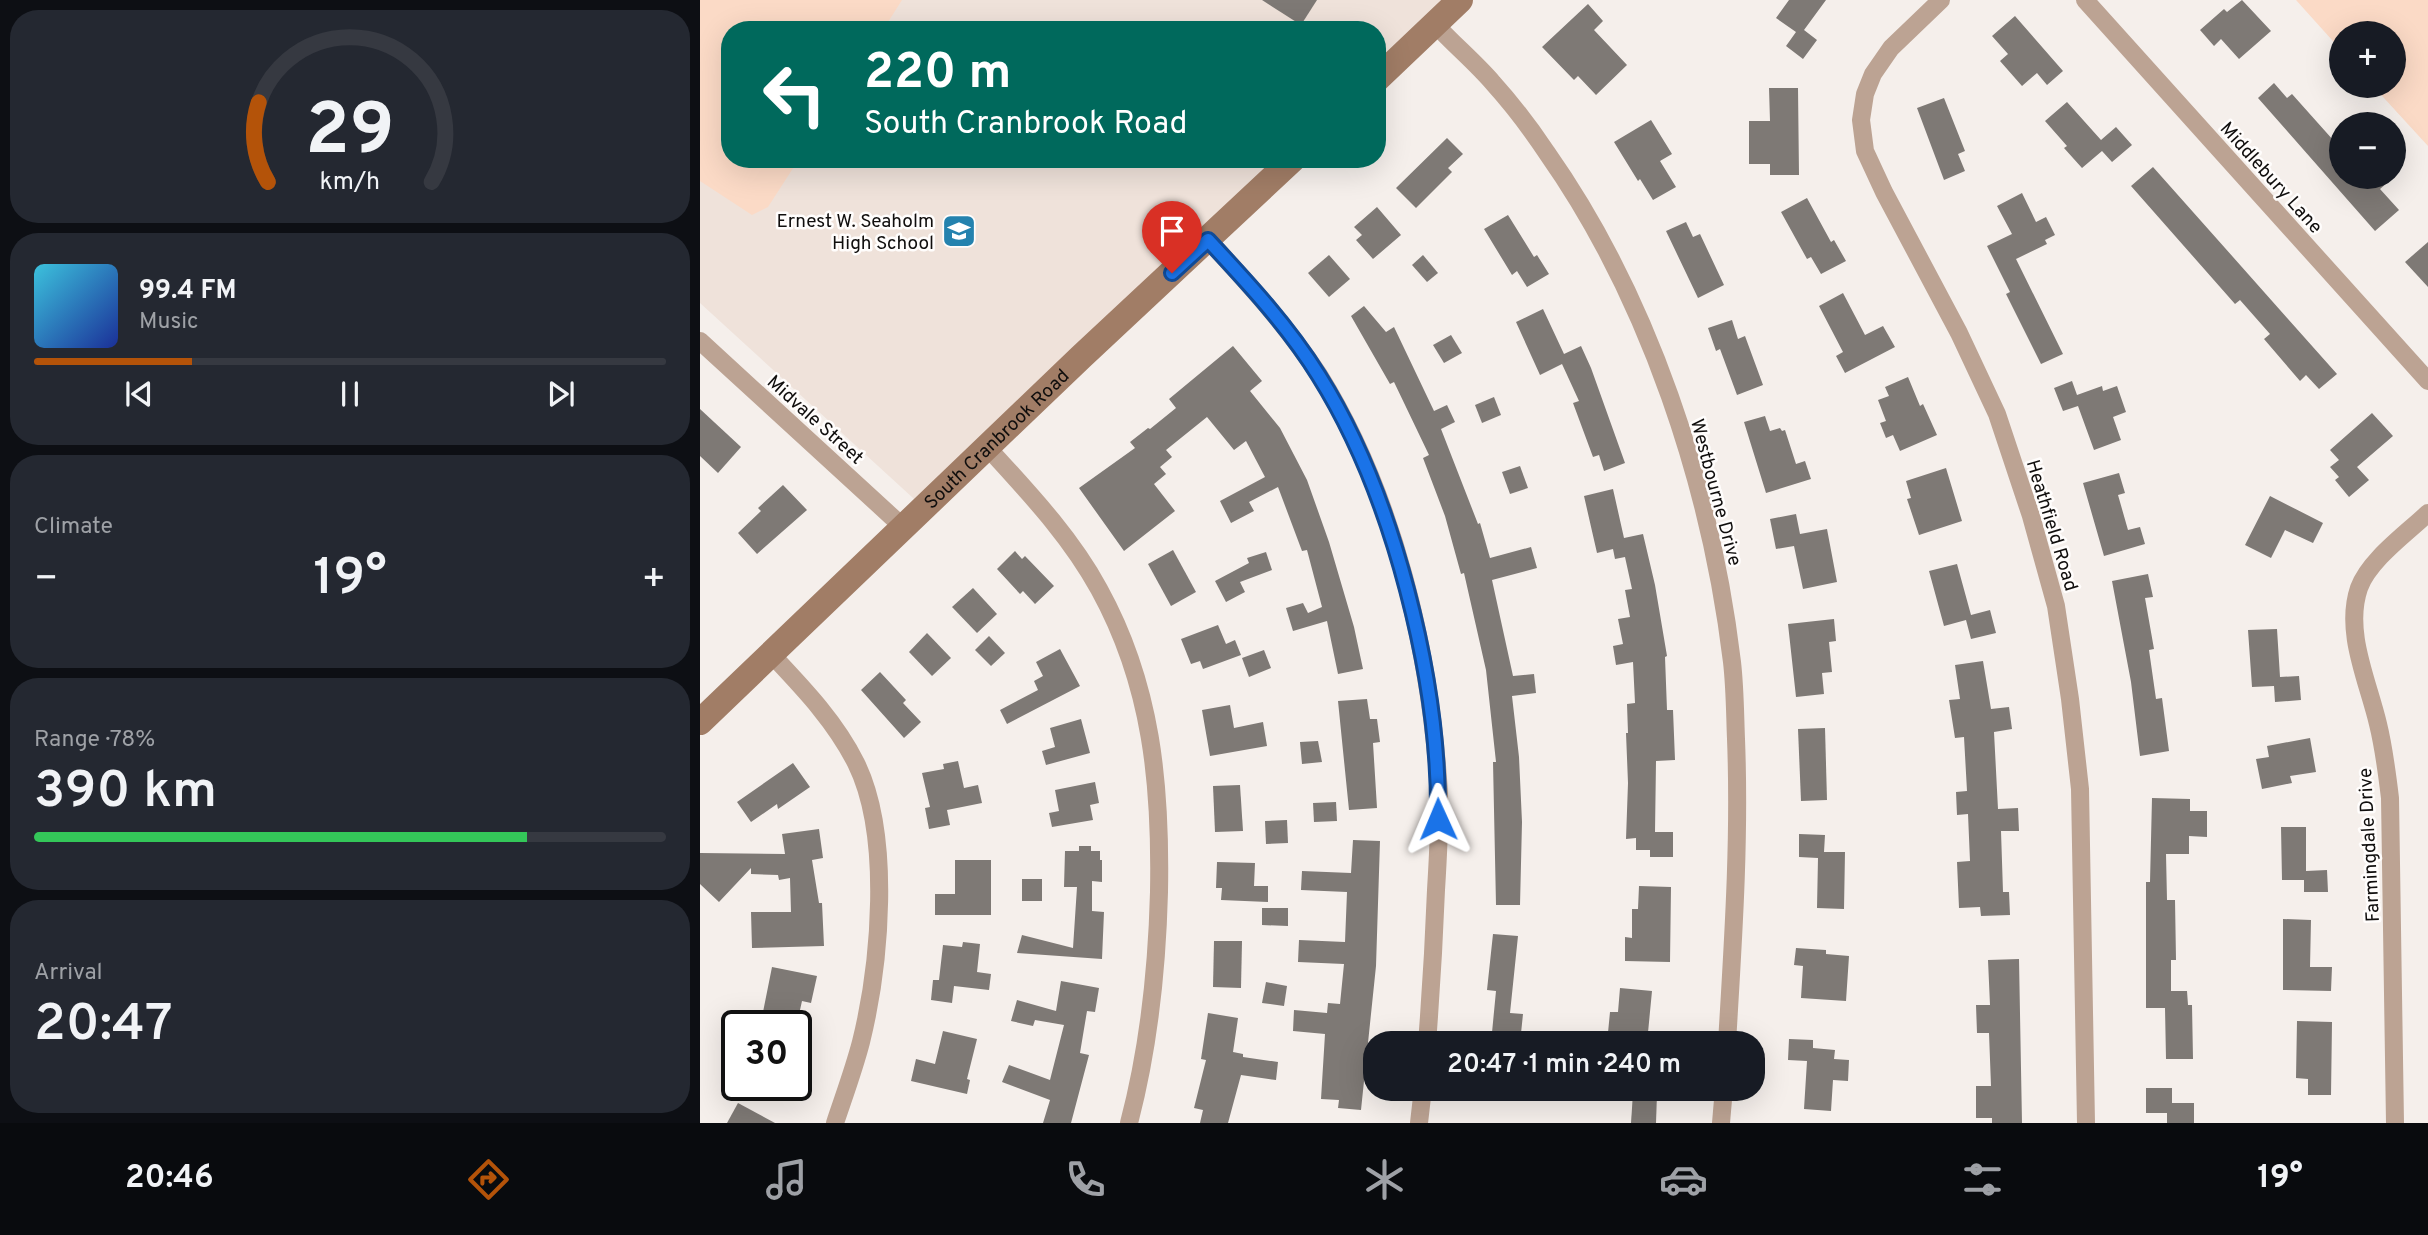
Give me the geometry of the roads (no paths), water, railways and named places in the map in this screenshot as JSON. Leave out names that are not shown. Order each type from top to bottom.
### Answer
[{"type":"street","points":[[1386,70],[1460,0]]},
{"type":"street","name":"Heathfield Road","points":[[1941,0],[1891,48],[1873,74],[1865,94],[1861,120],[1865,151],[1959,332],[1997,414],[2031,516],[2056,606],[2080,789],[2086,1123]]},
{"type":"street","name":"Middlebury Lane","points":[[2085,0],[2428,381]]},
{"type":"street","name":"Westbourne Drive","points":[[1435,24],[1493,83],[1547,152],[1582,206],[1621,278],[1661,371],[1686,447],[1722,593],[1732,664],[1738,818],[1728,1031]]},
{"type":"street","name":"South Cranbrook Road","points":[[702,717],[1284,168]]},
{"type":"street","points":[[1208,240],[1293,337],[1341,414],[1365,465],[1390,533],[1414,617],[1430,702],[1439,796],[1428,1031]]},
{"type":"street","name":"Midvale Street","points":[[700,341],[903,527]]},
{"type":"street","points":[[988,448],[1065,534],[1099,590],[1127,652],[1150,732],[1158,796],[1158,923],[1151,1017],[1129,1123]]},
{"type":"street","name":"Farmingdale Drive","points":[[2395,1123],[2390,798],[2385,755],[2354,631],[2355,609],[2360,587],[2370,569],[2428,513]]},
{"type":"street","points":[[771,654],[815,701],[839,732],[870,800],[876,836],[880,891],[874,963],[861,1040],[835,1123]]},
{"type":"street","points":[[1419,1123],[1422,1101]]},
{"type":"street","points":[[1721,1123],[1723,1101]]},
{"type":"place","name":"Ernest W. Seaholm High School","points":[[959,231]]}]
